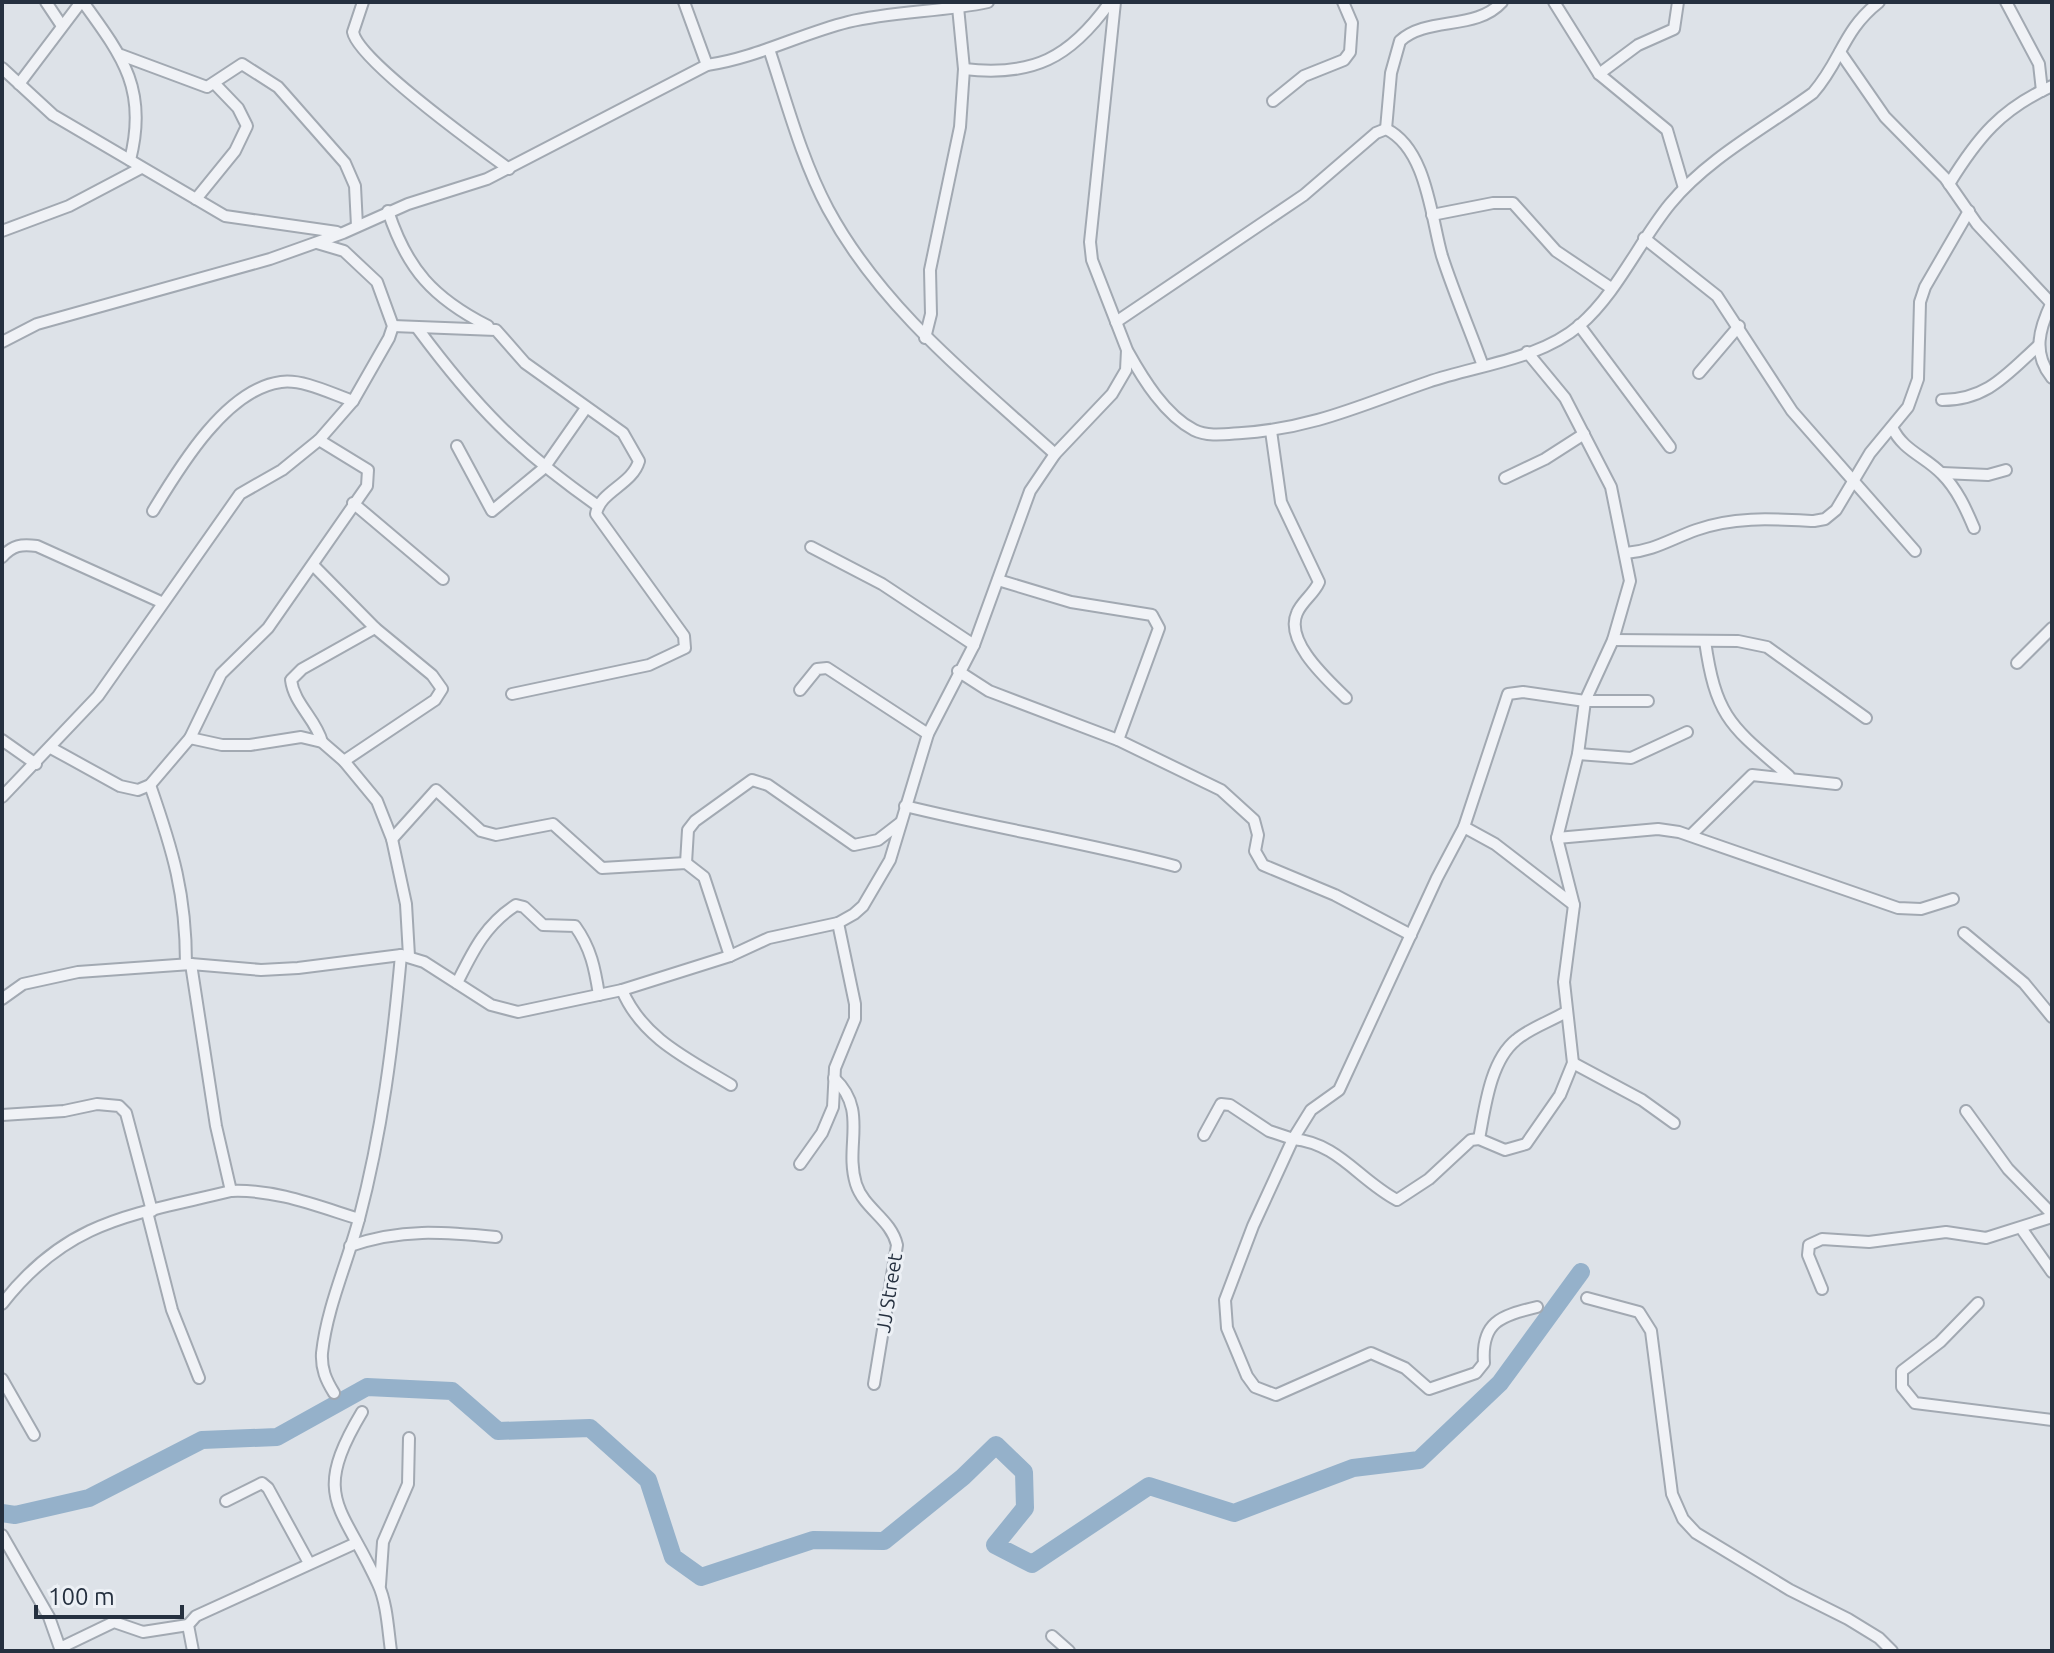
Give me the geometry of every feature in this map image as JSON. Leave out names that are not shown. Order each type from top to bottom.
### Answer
[{"type":"street","points":[[46,2],[62,26]]},
{"type":"street","points":[[19,84],[82,2],[121,55],[135,91],[138,110],[130,160]]},
{"type":"street","points":[[363,2],[353,32],[361,48],[437,115],[509,169]]},
{"type":"street","points":[[684,2],[707,65]]},
{"type":"street","points":[[2,342],[37,324],[76,315],[143,291],[242,267],[343,233],[388,211],[477,183],[707,65],[735,61],[853,21],[988,2]]},
{"type":"street","points":[[964,69],[998,73],[1020,70],[1045,59],[1079,42],[1112,2]]},
{"type":"street","points":[[1112,2],[1090,242],[1092,260],[1127,350],[1163,403],[1192,429],[1221,435],[1271,431],[1337,417],[1427,383],[1527,352],[1579,325],[1611,288],[1644,238],[1684,188],[1813,93],[1840,52],[1852,26],[1879,2]]},
{"type":"street","points":[[1273,101],[1304,76],[1344,60],[1350,52],[1352,23],[1343,2]]},
{"type":"street","points":[[1386,129],[1391,73],[1400,41],[1416,32],[1485,16],[1502,2]]},
{"type":"street","points":[[1554,2],[1599,74],[1667,130],[1684,188]]},
{"type":"street","points":[[1599,74],[1628,51],[1674,29],[1678,2]]},
{"type":"street","points":[[1949,184],[1991,123],[2047,89],[2039,64],[2006,2]]},
{"type":"street","points":[[925,338],[931,314],[930,270],[960,127],[964,69],[958,7]]},
{"type":"street","points":[[769,49],[805,160],[828,209],[852,248],[925,338],[1055,454]]},
{"type":"street","points":[[1840,52],[1885,117],[1949,184],[1969,211],[2052,303],[2038,346],[2042,365],[2052,378]]},
{"type":"street","points":[[121,55],[201,86],[214,83],[242,64],[278,87],[351,173],[357,226]]},
{"type":"street","points":[[2,68],[53,115],[141,168],[239,220],[343,233]]},
{"type":"street","points":[[196,199],[235,151],[247,126],[238,108],[214,83]]},
{"type":"street","points":[[1116,322],[1304,195],[1376,133],[1386,129]]},
{"type":"street","points":[[1386,129],[1404,144],[1430,196],[1443,258],[1483,366]]},
{"type":"street","points":[[2,231],[92,195],[141,168]]},
{"type":"street","points":[[1432,215],[1493,203],[1513,203],[1556,251],[1611,288]]},
{"type":"street","points":[[388,211],[410,265],[466,315],[509,342],[525,363],[623,433],[639,461],[636,470],[598,506],[596,514],[684,636],[685,648],[649,665],[512,694]]},
{"type":"street","points":[[1626,553],[1656,549],[1697,530],[1738,519],[1825,519],[1845,499],[1870,453],[1908,407],[1918,379],[1920,302],[1925,287],[1969,211]]},
{"type":"street","points":[[1644,238],[1717,296],[1739,326],[1778,393],[1915,551]]},
{"type":"street","points":[[2,797],[98,696],[132,651],[161,602],[240,494],[282,470],[319,440],[353,401],[393,326],[377,282],[360,262],[344,251],[315,243]]},
{"type":"street","points":[[1579,325],[1670,447]]},
{"type":"street","points":[[393,326],[418,329],[489,327]]},
{"type":"street","points":[[1699,373],[1739,326]]},
{"type":"street","points":[[418,329],[467,395],[544,468],[598,506]]},
{"type":"street","points":[[1942,400],[1961,400],[1982,393],[2038,346]]},
{"type":"street","points":[[2,999],[23,984],[78,972],[189,964],[273,969],[405,956],[491,1005],[518,1012],[622,990],[730,956],[769,938],[838,923],[863,906],[890,860],[928,734],[974,645],[1030,491],[1055,454],[1120,383],[1126,370],[1127,350]]},
{"type":"street","points":[[1204,1135],[1221,1104],[1230,1105],[1280,1137],[1320,1144],[1339,1154],[1397,1200],[1429,1179],[1471,1140],[1479,1139],[1505,1150],[1526,1144],[1560,1095],[1573,1063],[1564,982],[1574,905],[1557,838],[1578,754],[1585,701],[1613,640],[1630,581],[1611,487],[1565,398],[1527,352]]},
{"type":"street","points":[[153,511],[193,446],[216,421],[253,394],[271,385],[290,382],[353,401]]},
{"type":"street","points":[[457,446],[492,511],[544,468],[586,408]]},
{"type":"street","points":[[1892,427],[1908,449],[1942,473],[1957,493],[1974,528]]},
{"type":"street","points":[[1271,431],[1281,502],[1319,582],[1297,612],[1296,634],[1316,667],[1346,698]]},
{"type":"street","points":[[1505,478],[1545,459],[1584,434]]},
{"type":"street","points":[[51,748],[120,786],[138,790],[150,785],[190,738],[221,674],[268,628],[367,486],[368,470],[319,440]]},
{"type":"street","points":[[1942,473],[1988,475],[2006,470]]},
{"type":"street","points":[[353,503],[443,579]]},
{"type":"street","points":[[2,557],[9,549],[23,544],[37,546],[161,602]]},
{"type":"street","points":[[811,547],[882,584],[974,645]]},
{"type":"street","points":[[313,565],[375,628],[432,675],[442,689],[435,700],[344,761]]},
{"type":"street","points":[[998,580],[1071,602],[1152,615],[1157,620],[1159,628],[1118,740]]},
{"type":"street","points":[[322,742],[316,725],[297,699],[291,680],[302,669],[375,628]]},
{"type":"street","points":[[2017,663],[2052,628]]},
{"type":"street","points":[[1613,640],[1705,641],[1767,647],[1866,718]]},
{"type":"street","points":[[1705,641],[1711,685],[1722,710],[1738,730],[1791,777]]},
{"type":"street","points":[[800,690],[817,669],[827,668],[928,734]]},
{"type":"street","points":[[958,671],[989,691],[1118,740],[1171,764],[1237,803],[1257,826],[1255,851],[1263,865],[1335,895],[1411,935]]},
{"type":"street","points":[[1537,1307],[1509,1314],[1493,1324],[1484,1338],[1484,1363],[1481,1369],[1437,1387],[1422,1386],[1405,1368],[1371,1353],[1286,1393],[1263,1393],[1255,1387],[1231,1341],[1225,1300],[1253,1226],[1293,1139],[1311,1110],[1339,1090],[1464,827],[1508,694],[1523,692],[1585,701],[1648,701]]},
{"type":"street","points":[[1578,754],[1631,758],[1687,732]]},
{"type":"street","points":[[190,738],[222,745],[250,745],[301,737],[322,742],[344,761],[377,801],[392,839],[406,904],[405,956],[379,1137],[359,1219],[331,1308],[322,1355],[323,1375],[334,1393]]},
{"type":"street","points":[[2,740],[36,764]]},
{"type":"street","points":[[1692,834],[1752,775],[1836,784]]},
{"type":"street","points":[[686,863],[688,830],[695,821],[752,780],[768,785],[854,845],[878,840],[902,822]]},
{"type":"street","points":[[150,785],[176,858],[186,912],[189,964],[216,1126],[231,1191]]},
{"type":"street","points":[[392,839],[436,790],[481,831],[496,835],[553,824],[602,868],[686,863],[704,877],[730,956]]},
{"type":"street","points":[[905,806],[991,827],[1099,846],[1175,866]]},
{"type":"street","points":[[1464,827],[1495,844],[1574,905]]},
{"type":"street","points":[[1557,838],[1658,829],[1692,834],[1898,908],[1921,909],[1953,899]]},
{"type":"street","points":[[457,983],[478,940],[496,918],[516,905],[524,907],[543,925],[575,926],[586,942],[595,966],[599,995]]},
{"type":"street","points":[[800,1164],[822,1133],[833,1107],[834,1078],[842,1044],[855,1019],[855,1004],[838,923]]},
{"type":"street","points":[[1964,933],[2024,983],[2052,1017]]},
{"type":"street","points":[[622,990],[632,1013],[648,1032],[731,1085]]},
{"type":"street","points":[[1479,1139],[1487,1095],[1504,1055],[1516,1040],[1566,1012]]},
{"type":"street","points":[[1573,1063],[1642,1100],[1674,1123]]},
{"type":"street","name":"JJ Street","points":[[834,1078],[853,1103],[856,1184],[894,1232],[897,1245],[874,1384]]},
{"type":"street","points":[[2,1115],[64,1111],[97,1104],[119,1106],[126,1113],[172,1310],[199,1378]]},
{"type":"street","points":[[1822,1289],[1808,1255],[1809,1245],[1822,1239],[1869,1242],[1946,1232],[1986,1238],[2052,1215],[2008,1169],[1966,1111]]},
{"type":"street","points":[[2,1304],[22,1279],[60,1246],[112,1219],[231,1191],[277,1195],[359,1219]]},
{"type":"street","points":[[2021,1228],[2052,1272]]},
{"type":"street","points":[[350,1246],[385,1234],[423,1232],[496,1237]]},
{"type":"street","points":[[1587,1298],[1639,1312],[1651,1331],[1672,1494],[1683,1519],[1714,1545],[1814,1603],[1848,1619],[1879,1638],[1892,1651]]},
{"type":"street","points":[[1978,1303],[1940,1342],[1902,1371],[1902,1387],[1915,1403],[2052,1420]]},
{"type":"street","points":[[2,1379],[34,1435]]},
{"type":"street","points":[[362,1412],[346,1439],[333,1476],[335,1496],[380,1587]]},
{"type":"street","points":[[391,1651],[380,1587],[383,1542],[408,1484],[409,1438]]},
{"type":"street","points":[[226,1501],[262,1483],[268,1488],[309,1563]]},
{"type":"street","points":[[2,1535],[49,1617],[61,1649],[114,1622],[143,1632],[188,1625],[196,1616],[356,1543]]},
{"type":"street","points":[[188,1625],[193,1651]]},
{"type":"street","points":[[1052,1636],[1069,1651]]},
{"type":"waterway","points":[[2,1513],[15,1515],[89,1498],[202,1440],[277,1437],[367,1387],[452,1391],[498,1431],[590,1428],[648,1480],[673,1557],[701,1577],[813,1540],[884,1541],[963,1477],[996,1445],[1024,1472],[1025,1508],[995,1545],[1032,1564],[1149,1486],[1234,1513],[1353,1468],[1419,1460],[1500,1383],[1581,1272]]}]
